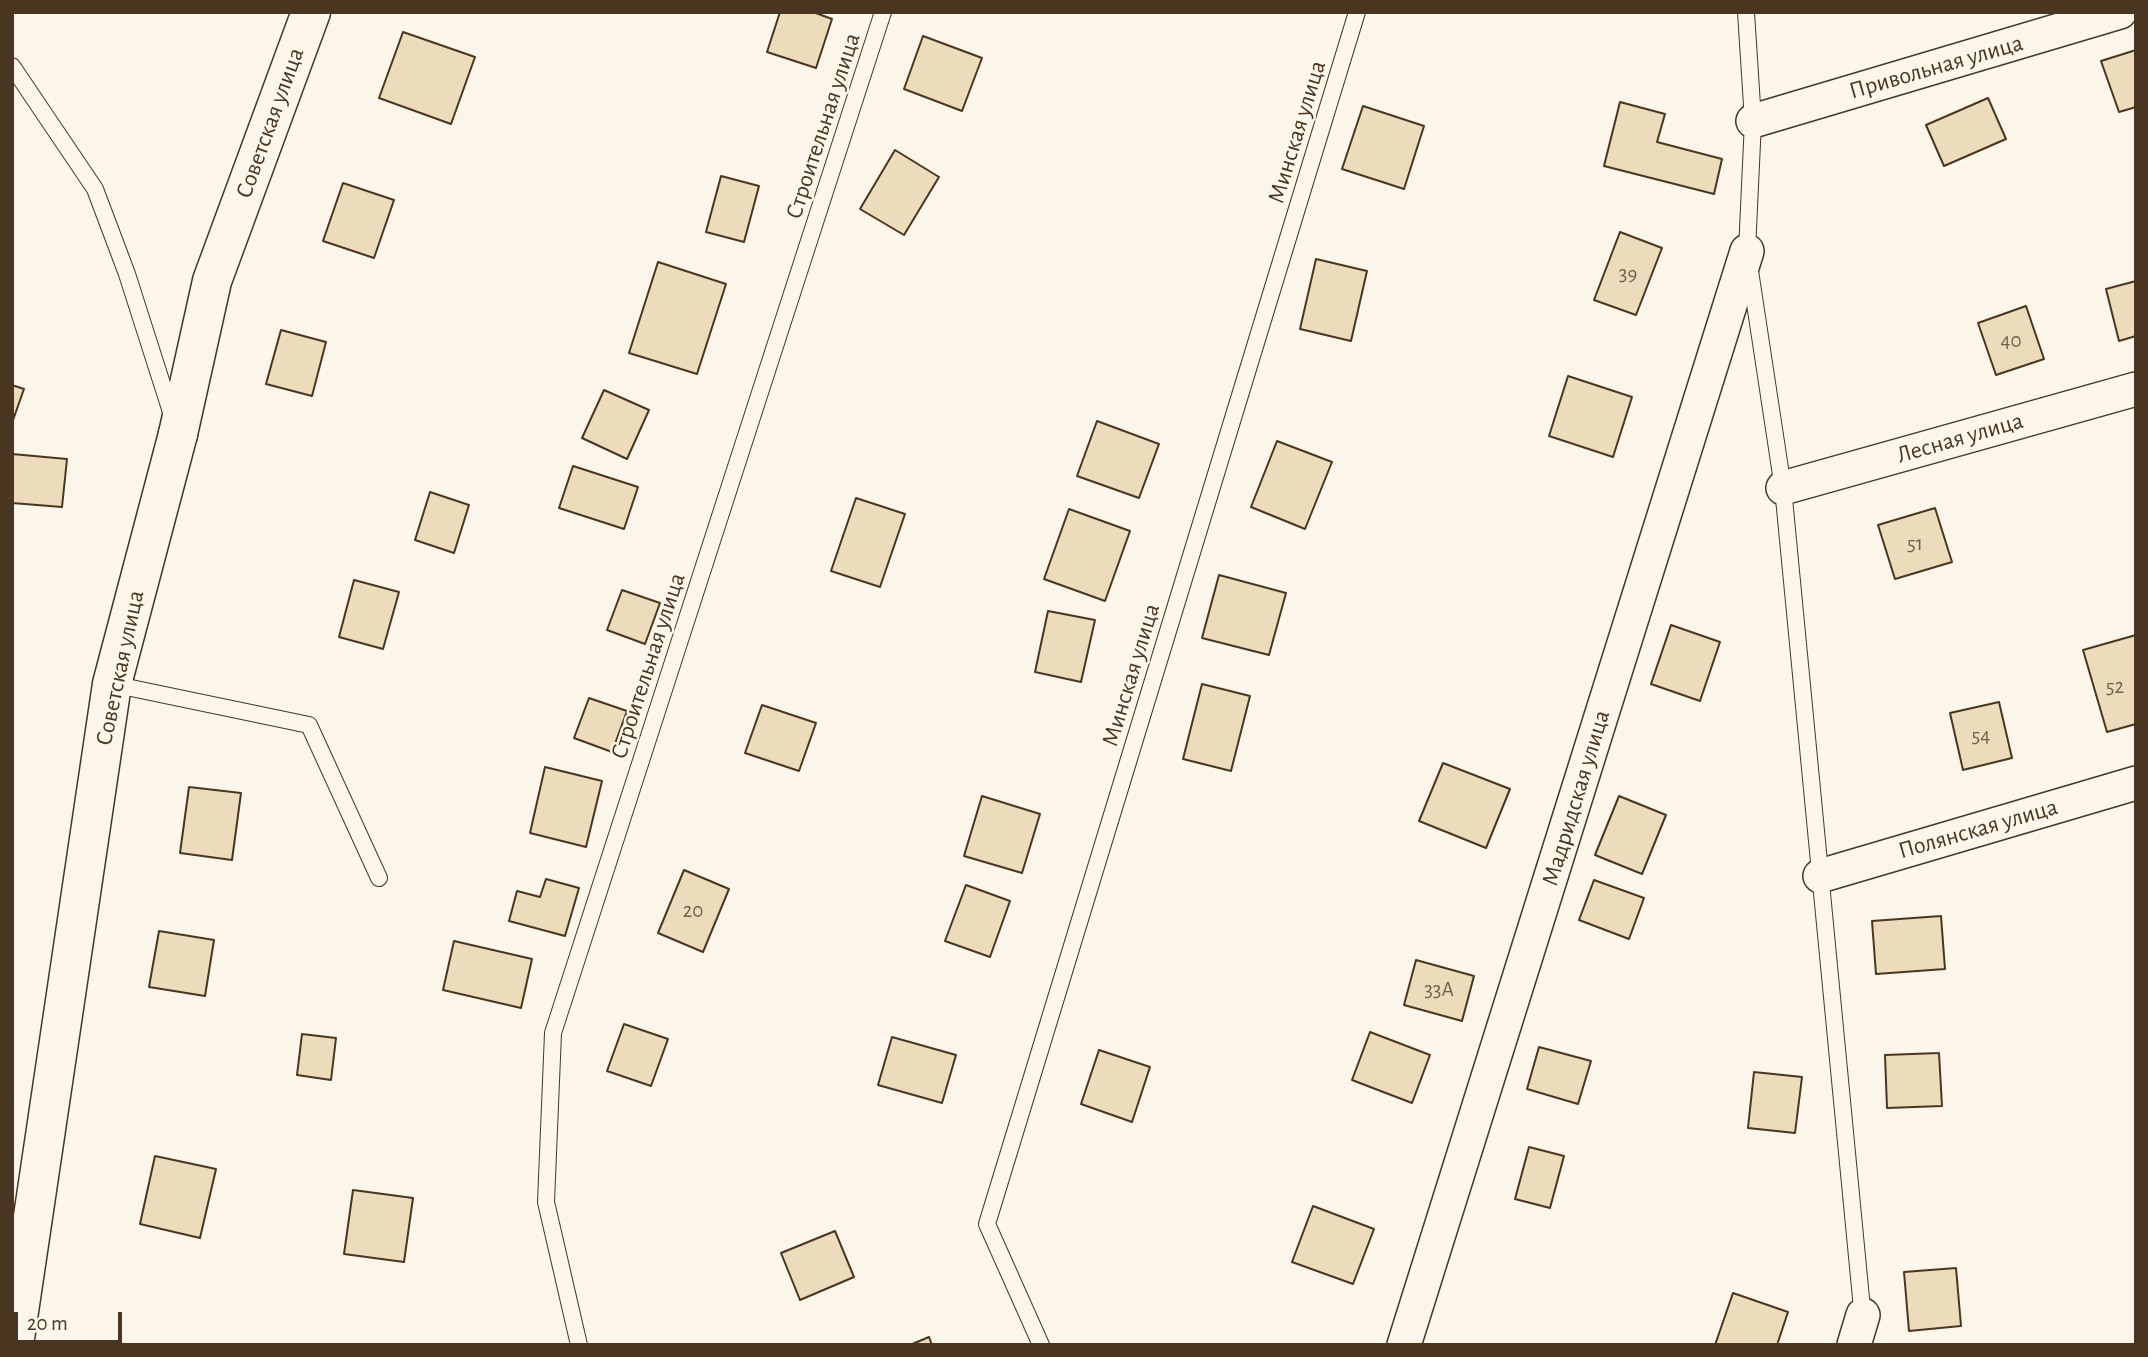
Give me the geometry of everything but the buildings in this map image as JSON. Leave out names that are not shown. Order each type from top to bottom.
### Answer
[{"type":"main road","name":"Советская улица","points":[[14,1345],[111,684],[178,435],[212,281],[311,12]]},
{"type":"street","name":"Привольная улица","points":[[1753,121],[2120,12]]},
{"type":"street","name":"Мадридская улица","points":[[1404,1345],[1747,251]]},
{"type":"street","name":"Лесная улица","points":[[1783,488],[2136,388]]},
{"type":"street","name":"Полянская улица","points":[[1820,876],[2136,783]]},
{"type":"lane","name":"Строительная улица","points":[[579,1345],[546,1202],[553,1032],[883,12]]},
{"type":"lane","name":"Минская улица","points":[[1041,1345],[987,1224],[1357,12]]},
{"type":"lane","points":[[1746,12],[1753,121],[1747,251],[1783,488],[1861,1335]]},
{"type":"lane","points":[[12,66],[94,188],[127,274],[178,435]]},
{"type":"lane","points":[[111,684],[309,725],[379,878]]}]
